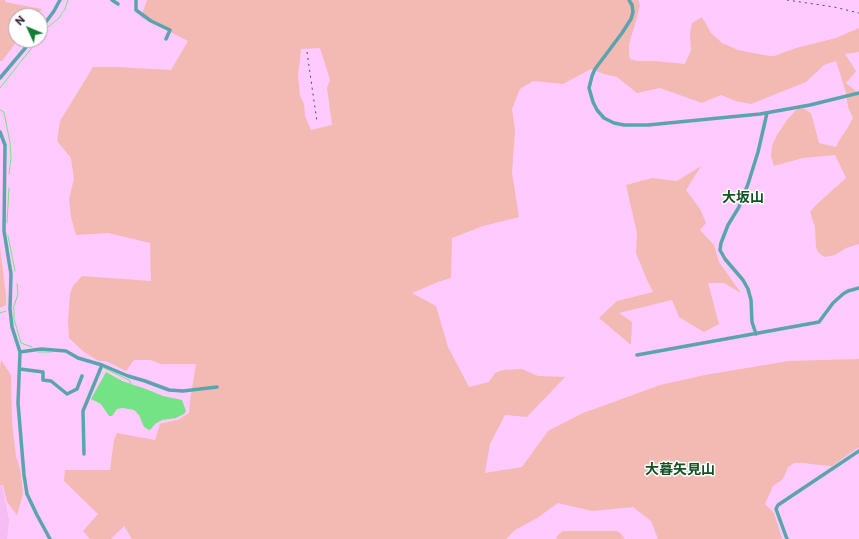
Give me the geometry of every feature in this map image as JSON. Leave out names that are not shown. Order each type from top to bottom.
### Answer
[{"type":"street","points":[[48,19],[60,0]]},
{"type":"street","points":[[112,0],[118,4]]},
{"type":"street","points":[[136,0],[136,10],[151,21],[170,30],[166,39]]},
{"type":"street","points":[[629,0],[632,5],[632,19],[595,69],[589,88],[597,110],[604,118],[614,123],[624,125],[648,125],[767,113],[859,94]]},
{"type":"street","points":[[0,78],[25,48]]},
{"type":"street","points":[[756,334],[752,322],[751,300],[748,289],[743,280],[725,260],[720,250],[728,225],[739,206],[748,184],[760,146],[767,113]]},
{"type":"street","points":[[0,132],[5,145],[4,231],[11,274],[10,309],[12,327],[20,352],[18,403],[24,469],[28,494],[50,539]]},
{"type":"street","points":[[637,355],[819,322],[843,294],[859,288]]},
{"type":"street","points":[[20,352],[41,349],[66,351],[78,358],[102,365],[128,376],[169,390],[187,391],[217,387]]},
{"type":"street","points":[[84,454],[83,411],[102,365]]},
{"type":"street","points":[[20,369],[43,372],[42,380],[51,381],[67,394],[77,389],[82,376]]},
{"type":"street","points":[[787,539],[776,509],[778,505],[859,451]]},
{"type":"shaded area","points":[[0,0],[37,8],[8,8],[8,48],[12,48],[2,61],[0,61]]},
{"type":"shaded area","points":[[147,0],[638,0],[640,5],[629,44],[630,59],[637,61],[685,64],[691,50],[690,34],[692,23],[702,17],[711,33],[722,43],[738,50],[769,56],[774,56],[796,48],[836,38],[859,28],[859,52],[845,54],[856,71],[846,83],[859,94],[859,244],[846,248],[835,255],[824,257],[818,252],[816,247],[815,227],[810,212],[846,178],[835,155],[803,158],[774,166],[771,156],[772,146],[777,135],[787,120],[796,110],[801,107],[811,113],[819,143],[836,147],[853,118],[848,107],[846,93],[836,61],[824,65],[806,82],[751,104],[736,101],[721,95],[702,103],[660,88],[637,93],[617,77],[591,69],[563,84],[533,81],[520,89],[512,109],[515,130],[512,173],[519,217],[483,226],[452,238],[451,278],[412,293],[436,306],[448,347],[469,387],[489,382],[495,373],[503,370],[522,369],[538,376],[565,377],[527,417],[505,415],[490,444],[485,473],[522,467],[548,431],[583,413],[660,385],[705,375],[789,361],[859,359],[859,447],[832,466],[794,463],[788,467],[783,479],[773,486],[765,504],[774,513],[782,539],[658,539],[651,521],[633,507],[592,511],[558,503],[537,518],[515,530],[506,539],[132,539],[124,526],[111,539],[90,539],[83,531],[98,514],[64,481],[65,470],[110,470],[114,440],[117,433],[155,440],[160,424],[178,420],[189,413],[196,364],[161,364],[150,360],[134,360],[126,371],[106,361],[99,361],[84,352],[69,338],[68,321],[70,294],[73,286],[82,276],[151,281],[150,243],[108,233],[76,235],[71,217],[69,199],[74,179],[71,158],[57,141],[60,121],[93,67],[171,70],[188,41],[141,17]],"holes":[[[320,48],[330,80],[327,88],[332,125],[311,130],[305,116],[304,104],[300,96],[298,76],[301,49]]]},
{"type":"shaded area","points":[[701,166],[686,190],[700,209],[706,223],[700,230],[714,245],[719,262],[741,293],[724,283],[708,283],[719,324],[704,332],[679,317],[672,300],[619,313],[632,322],[631,345],[599,318],[617,301],[653,292],[636,253],[637,233],[626,185],[652,178],[677,181]]},
{"type":"shaded area","points":[[0,247],[6,305],[0,308]]},
{"type":"shaded area","points":[[1,360],[11,375],[12,423],[16,456],[21,473],[23,494],[17,515],[7,502],[3,485],[0,485]]},
{"type":"shaded area","points":[[106,372],[122,381],[163,396],[182,400],[186,411],[184,414],[176,418],[162,420],[149,430],[144,427],[139,415],[134,410],[123,408],[117,409],[112,416],[109,416],[101,404],[91,399]]},
{"type":"shaded area","points":[[0,482],[3,489],[9,521],[7,539],[0,539]]},
{"type":"shaded area","points":[[563,531],[617,531],[625,539],[556,539]]},
{"type":"waterway","points":[[48,27],[59,18],[65,9],[68,0]]},
{"type":"waterway","points":[[0,88],[32,48]]},
{"type":"waterway","points":[[0,110],[4,112],[10,143],[11,158],[9,174]]},
{"type":"waterway","points":[[7,223],[9,188]]},
{"type":"waterway","points":[[8,236],[15,271]]},
{"type":"waterway","points":[[13,309],[18,294],[17,284]]},
{"type":"waterway","points":[[14,309],[14,319],[21,343],[32,347]]},
{"type":"waterway","points":[[0,313],[6,311]]},
{"type":"waterway","points":[[38,352],[51,352]]},
{"type":"waterway","points":[[104,368],[129,380],[131,384]]},
{"type":"railway","points":[[787,0],[834,7],[859,13]]},
{"type":"railway","points":[[307,52],[317,122]]},
{"type":"district","name":"大坂山","points":[[743,197]]},
{"type":"district","name":"大暮矢見山","points":[[680,469]]}]
